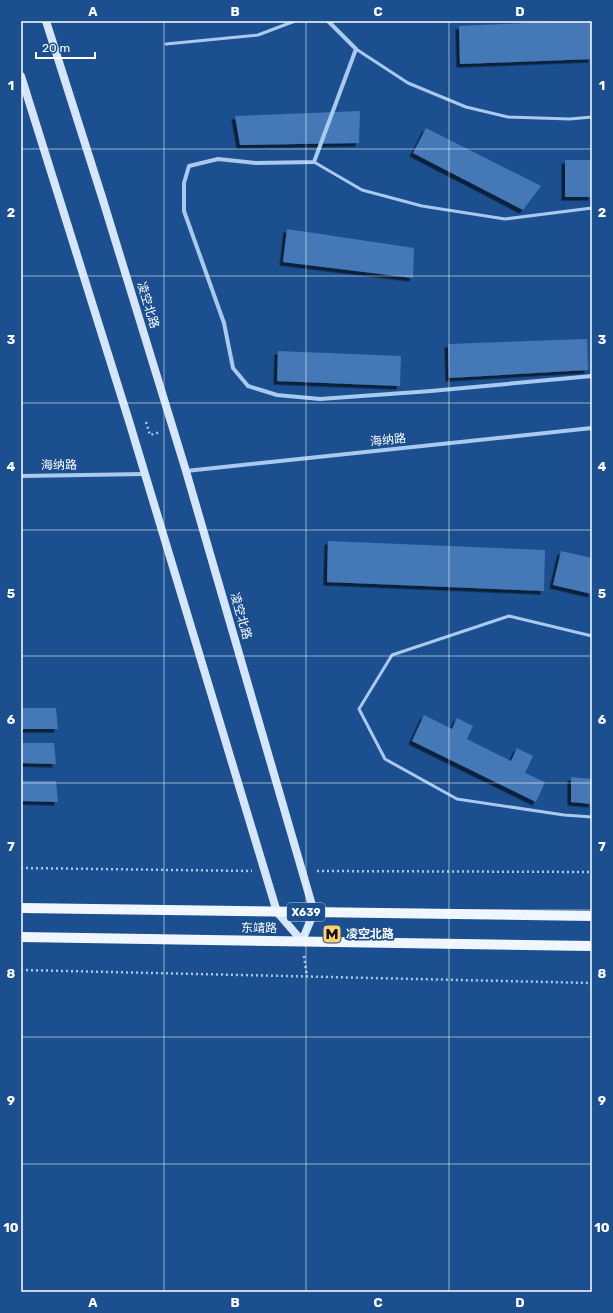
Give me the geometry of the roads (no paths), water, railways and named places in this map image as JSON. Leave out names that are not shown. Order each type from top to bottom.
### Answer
[{"type":"main road","name":"凌空北路","points":[[46,21],[186,470],[314,912]]},
{"type":"main road","points":[[21,76],[130,421],[277,912],[302,941],[314,912]]},
{"type":"main road","name":"东靖路","points":[[21,908],[592,916]]},
{"type":"main road","name":"东靖路","points":[[21,937],[592,946]]},
{"type":"street","points":[[328,21],[356,49],[314,162],[256,163],[218,159],[189,166],[184,183],[184,212],[224,323],[233,368],[248,386],[277,396],[320,399],[431,391],[592,376]]},
{"type":"street","name":"海纳路","points":[[186,470],[592,428]]},
{"type":"street","name":"海纳路","points":[[21,476],[145,474]]},
{"type":"lane","points":[[166,44],[258,35],[295,21]]},
{"type":"lane","points":[[356,49],[408,83],[466,106],[508,117],[570,119],[592,117]]},
{"type":"lane","points":[[314,162],[362,190],[422,206],[506,219],[592,208]]},
{"type":"lane","points":[[592,636],[509,616],[392,655],[359,709],[385,759],[457,799],[564,815],[592,817]]},
{"type":"place","name":"凌空北路","points":[[332,934]]}]
